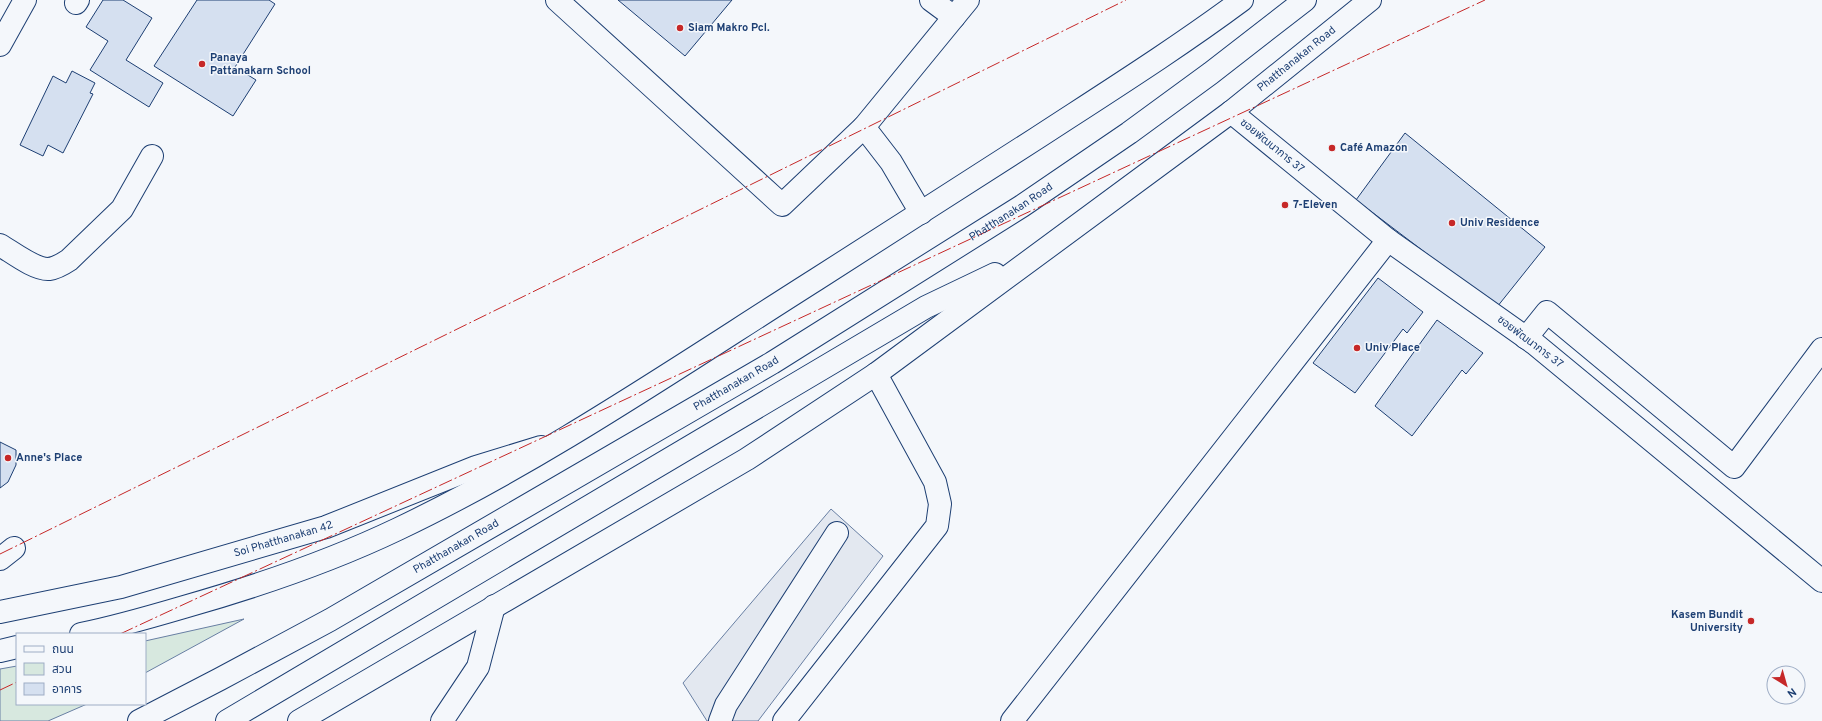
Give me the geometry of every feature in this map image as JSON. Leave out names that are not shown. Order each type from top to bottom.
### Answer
[{"type":"main road","points":[[0,45],[24,0]]},
{"type":"main road","points":[[557,0],[782,205],[864,127],[968,0]]},
{"type":"main road","points":[[931,0],[954,17]]},
{"type":"main road","points":[[86,633],[110,628],[259,586],[344,554],[399,529],[470,492],[559,442],[921,213],[1121,84],[1202,30],[1242,0]]},
{"type":"main road","name":"Phatthanakan Road","points":[[139,721],[330,620],[793,351],[1022,206],[1129,133],[1211,74],[1305,0]]},
{"type":"main road","name":"Phatthanakan Road","points":[[299,721],[748,459],[876,374],[1231,112],[1370,0]]},
{"type":"main road","name":"ซอยพัฒนาการ 37","points":[[1231,112],[1388,240],[1523,336],[1822,581]]},
{"type":"main road","points":[[864,127],[891,162],[921,213]]},
{"type":"main road","points":[[0,245],[39,268],[48,269],[59,267],[69,260],[122,209],[152,156]]},
{"type":"main road","points":[[1012,721],[1388,240]]},
{"type":"main road","points":[[227,721],[926,307],[1042,252]]},
{"type":"main road","points":[[1523,336],[1547,312],[1734,467],[1822,350]]},
{"type":"main road","points":[[784,721],[937,526],[940,504],[935,482],[876,374]]},
{"type":"main road","name":"Soi Phatthanakan 42","points":[[0,612],[121,587],[326,527],[476,467],[559,442]]},
{"type":"main road","points":[[720,721],[726,705],[837,534]]},
{"type":"main road","points":[[442,721],[478,667],[494,606]]},
{"type":"main road","points":[[0,651],[16,647]]},
{"type":"green space","points":[[244,619],[146,672],[146,641]]},
{"type":"green space","points":[[16,666],[16,705],[85,705],[48,721],[0,721],[0,669]]},
{"type":"shaded area","points":[[831,509],[883,556],[758,721],[707,721],[683,683]]},
{"type":"building","points":[[103,0],[123,0],[152,18],[126,60],[163,83],[149,107],[90,70],[108,41],[86,27]]},
{"type":"building","points":[[197,0],[269,0],[275,4],[235,67],[256,80],[233,116],[154,66]]},
{"type":"building","name":"Siam Makro Pcl.","points":[[618,0],[732,0],[685,56]]},
{"type":"building","points":[[72,71],[95,83],[90,93],[93,94],[63,153],[48,145],[43,156],[20,145],[53,76],[66,83]]},
{"type":"building","name":"Univ Residence","points":[[1405,133],[1545,247],[1497,307],[1356,200]]},
{"type":"building","name":"Univ Place","points":[[1378,278],[1423,312],[1407,333],[1403,329],[1355,393],[1313,363]]},
{"type":"building","name":"Univ Place","points":[[1437,320],[1483,353],[1466,374],[1462,370],[1412,436],[1375,406]]},
{"type":"building","name":"Anne's Place","points":[[0,442],[16,450],[16,465],[8,482],[0,488]]},
{"type":"power","points":[[0,554],[1126,0]]},
{"type":"power","points":[[122,633],[1485,0]]},
{"type":"power","points":[[0,690],[16,682]]},
{"type":"place","name":"Siam Makro Pcl.","points":[[680,28]]},
{"type":"place","name":"Panaya Pattanakarn School","points":[[202,64]]},
{"type":"place","name":"Café Amazon","points":[[1332,148]]},
{"type":"place","name":"7-Eleven","points":[[1285,205]]},
{"type":"place","name":"Univ Residence","points":[[1452,223]]},
{"type":"place","name":"Univ Place","points":[[1357,348]]},
{"type":"place","name":"Anne's Place","points":[[8,458]]},
{"type":"place","name":"Kasem Bundit University","points":[[1751,621]]}]
